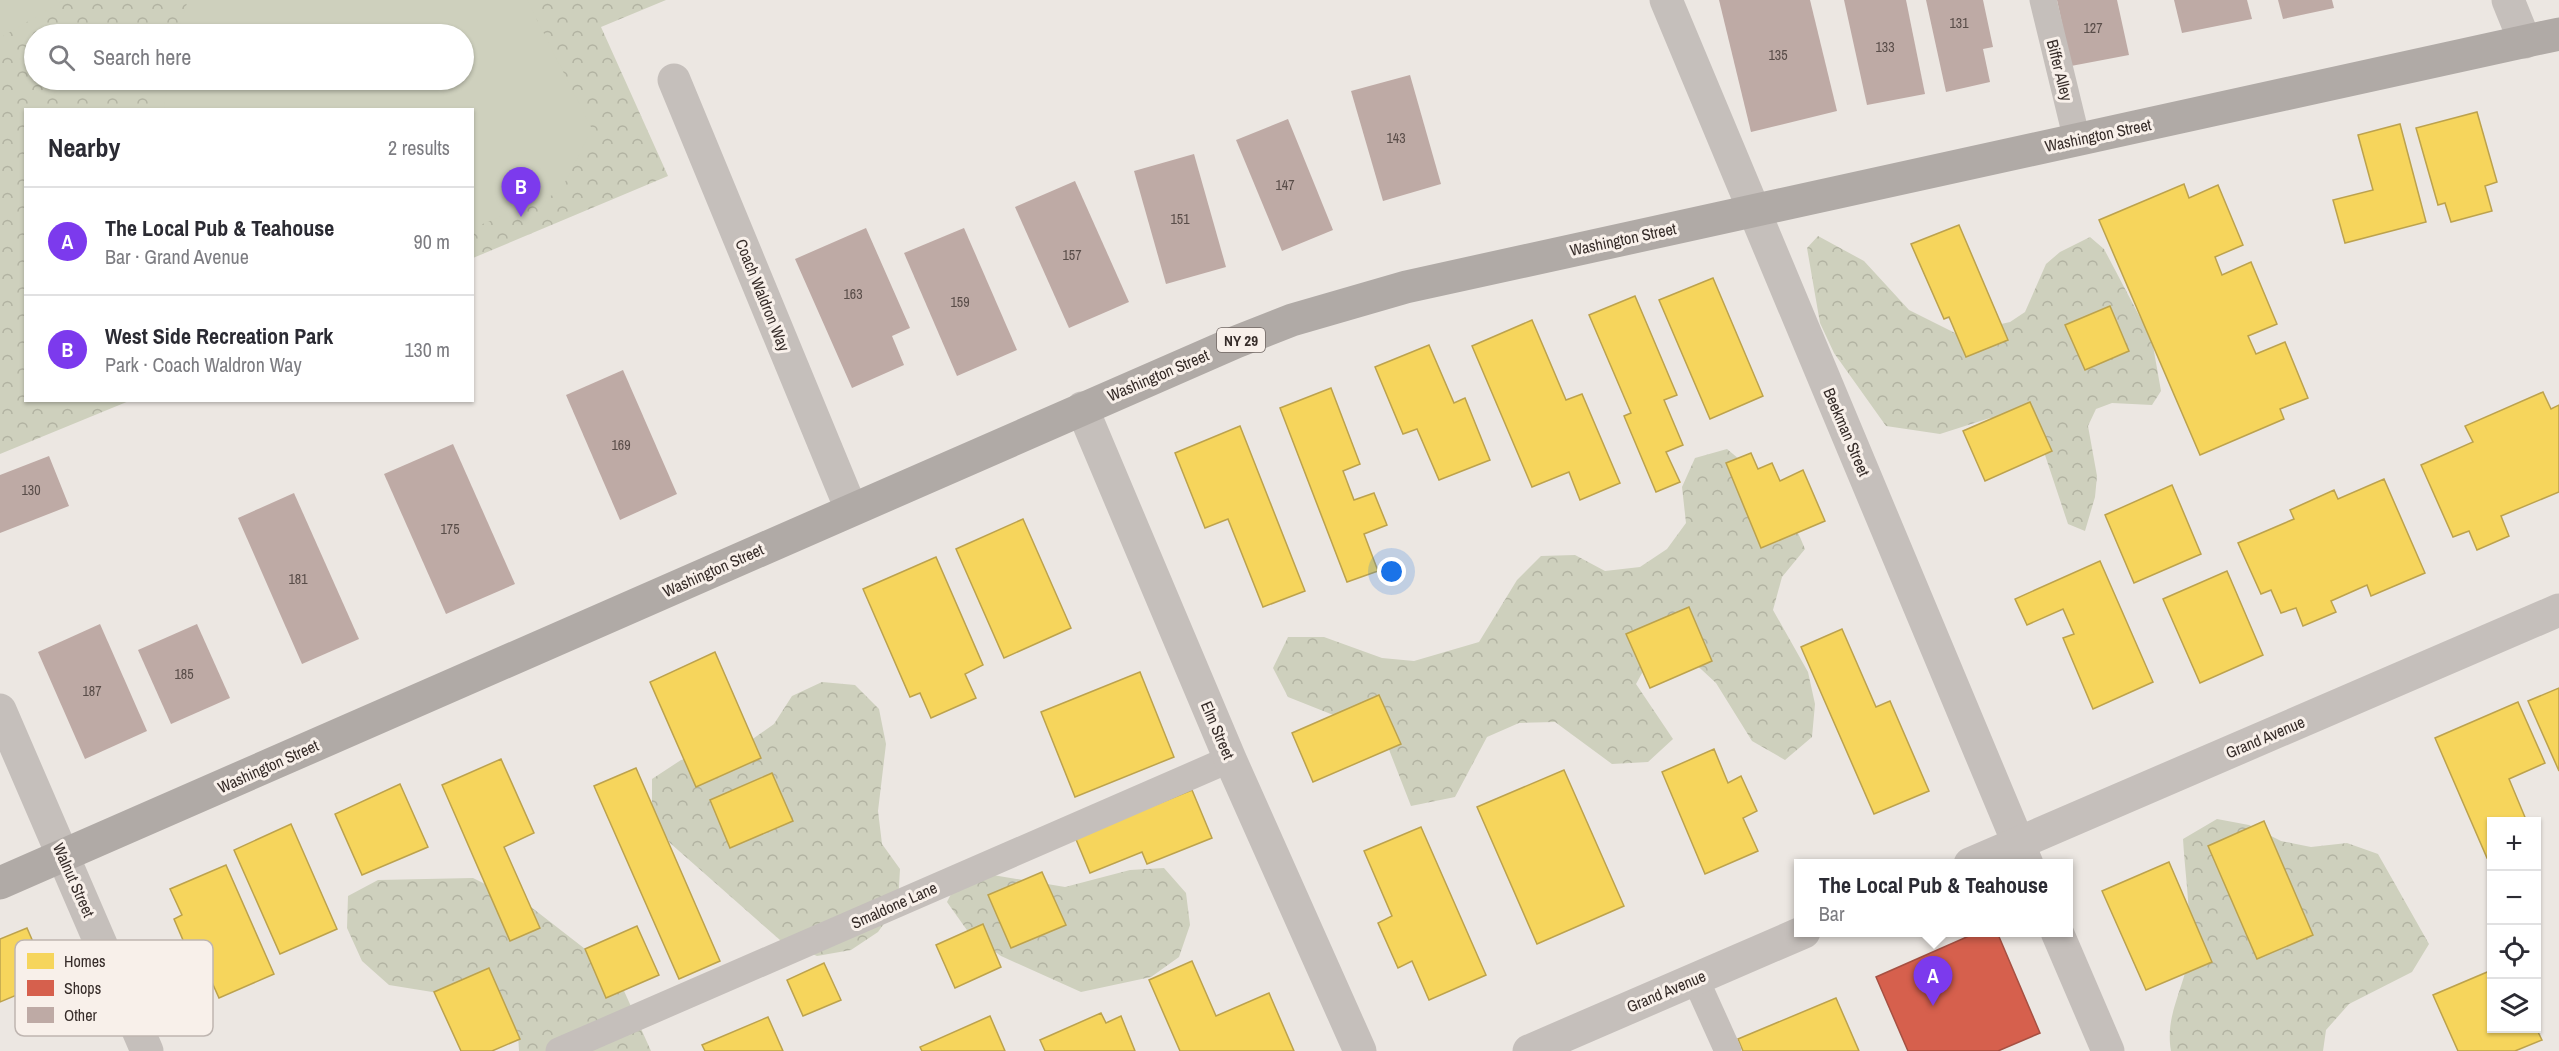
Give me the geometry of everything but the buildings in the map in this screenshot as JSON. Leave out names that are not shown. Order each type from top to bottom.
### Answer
[{"type":"highway","name":"Washington Street","points":[[0,883],[1082,408],[1281,324],[1406,287],[2559,34]]},
{"type":"street","name":"Beekman Street","points":[[1666,0],[2023,853]]},
{"type":"street","points":[[2508,0],[2525,42]]},
{"type":"street","name":"Coach Waldron Way","points":[[674,80],[851,509]]},
{"type":"street","name":"Elm Street","points":[[1082,408],[1230,759],[1360,1051]]},
{"type":"street","name":"Grand Avenue","points":[[1994,859],[2023,853],[2559,610]]},
{"type":"street","name":"Walnut Street","points":[[0,710],[99,940]]},
{"type":"street","name":"Grand Avenue","points":[[1529,1051],[1794,937]]},
{"type":"street","points":[[2059,937],[2108,1051]]},
{"type":"street","name":"Walnut Street","points":[[141,1036],[147,1051]]},
{"type":"lane","name":"Biffer Alley","points":[[2043,0],[2077,140]]},
{"type":"lane","name":"Smaldone Lane","points":[[559,1051],[1230,759]]},
{"type":"lane","points":[[1695,978],[1728,1051]]},
{"type":"green space","points":[[0,0],[666,0],[601,27],[668,176],[474,258],[474,108],[24,108],[24,402],[127,402],[0,454]]},
{"type":"green space","points":[[0,0],[64,0],[0,38]]},
{"type":"green space","points":[[188,0],[527,0],[592,129],[560,192],[474,228],[474,108],[164,108],[167,90],[474,90],[474,24],[180,24]]},
{"type":"green space","points":[[1818,236],[1864,261],[1909,310],[1957,334],[2010,322],[2025,312],[2046,264],[2060,252],[2090,237],[2104,249],[2152,340],[2161,391],[2152,405],[2112,403],[2096,409],[2088,426],[2097,476],[2095,497],[2085,531],[2068,524],[2045,455],[2023,427],[1990,418],[1940,434],[1886,426],[1834,353],[1820,323],[1807,248]]},
{"type":"green space","points":[[1727,449],[1773,494],[1791,519],[1805,549],[1782,577],[1773,610],[1808,672],[1815,704],[1812,737],[1785,760],[1752,741],[1716,683],[1688,657],[1653,653],[1636,684],[1673,739],[1648,762],[1612,764],[1555,722],[1519,723],[1487,737],[1455,797],[1411,806],[1386,742],[1356,724],[1288,697],[1273,668],[1288,637],[1324,637],[1382,658],[1414,661],[1479,642],[1517,580],[1541,556],[1575,555],[1605,571],[1640,567],[1667,549],[1686,523],[1682,487],[1695,458]]},
{"type":"green space","points":[[822,682],[855,685],[879,709],[886,744],[878,811],[882,844],[900,869],[898,904],[878,932],[851,950],[817,956],[780,940],[670,843],[652,814],[652,779],[681,760],[747,743],[774,724],[792,696]]},
{"type":"green space","points":[[2217,819],[2249,825],[2281,841],[2311,847],[2347,843],[2378,854],[2429,944],[2412,972],[2349,1004],[2326,1030],[2323,1051],[2171,1051],[2173,1011],[2185,974],[2189,947],[2189,906],[2183,839]]},
{"type":"green space","points":[[1164,868],[1186,893],[1190,925],[1179,957],[1151,977],[1081,992],[1001,956],[969,933],[947,902],[963,870],[1065,887],[1130,870]]},
{"type":"green space","points":[[473,878],[531,907],[616,973],[651,1051],[519,1051],[518,1033],[491,1009],[457,996],[389,985],[362,961],[347,928],[348,896],[378,880]]},
{"type":"place","name":"West Side Recreation Park","points":[[521,217]]},
{"type":"place","name":"The Local Pub & Teahouse","points":[[1933,1006]]}]
